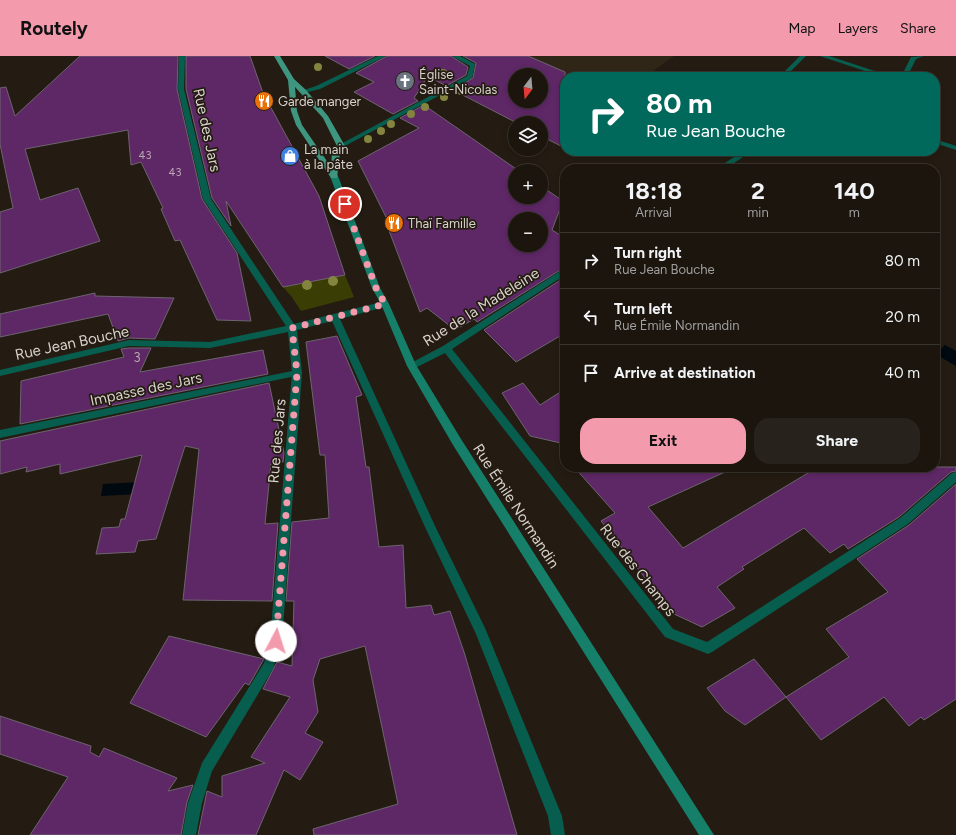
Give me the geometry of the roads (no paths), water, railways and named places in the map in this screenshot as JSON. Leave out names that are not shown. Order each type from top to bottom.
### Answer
[{"type":"main road","name":"Rue Émile Normandin","points":[[277,56],[291,80],[304,91],[326,117],[341,146],[336,152],[334,176]]},
{"type":"main road","name":"Rue Émile Normandin","points":[[291,80],[294,110],[299,125],[334,176],[376,288],[385,304],[412,366],[456,442],[707,835]]},
{"type":"street","name":"Rue des Jars","points":[[182,56],[181,89],[207,199],[292,328],[297,373],[276,641],[269,665],[207,768],[194,803],[189,835]]},
{"type":"street","points":[[304,91],[318,88],[383,56]]},
{"type":"street","points":[[341,146],[470,77],[473,65],[455,56]]},
{"type":"street","points":[[787,72],[803,56]]},
{"type":"street","points":[[823,56],[874,72]]},
{"type":"street","points":[[906,72],[913,58],[921,56]]},
{"type":"street","points":[[940,143],[956,148]]},
{"type":"street","points":[[728,164],[740,156]]},
{"type":"street","name":"Rue de la Madeleine","points":[[412,366],[446,348],[560,274]]},
{"type":"street","name":"Rue Jean Bouche","points":[[0,373],[128,343],[210,345],[292,328],[385,304]]},
{"type":"street","points":[[335,317],[430,527],[481,632],[554,816],[558,835]]},
{"type":"street","name":"Rue des Champs","points":[[446,348],[669,633],[708,648],[904,521],[956,476]]},
{"type":"street","name":"Impasse des Jars","points":[[0,434],[297,373]]},
{"type":"place","name":"Église Saint-Nicolas","points":[[405,81]]},
{"type":"place","name":"Garde manger","points":[[264,101]]},
{"type":"place","name":"La main à la pâte","points":[[290,156]]},
{"type":"place","name":"Thaï Famille","points":[[394,223]]}]
